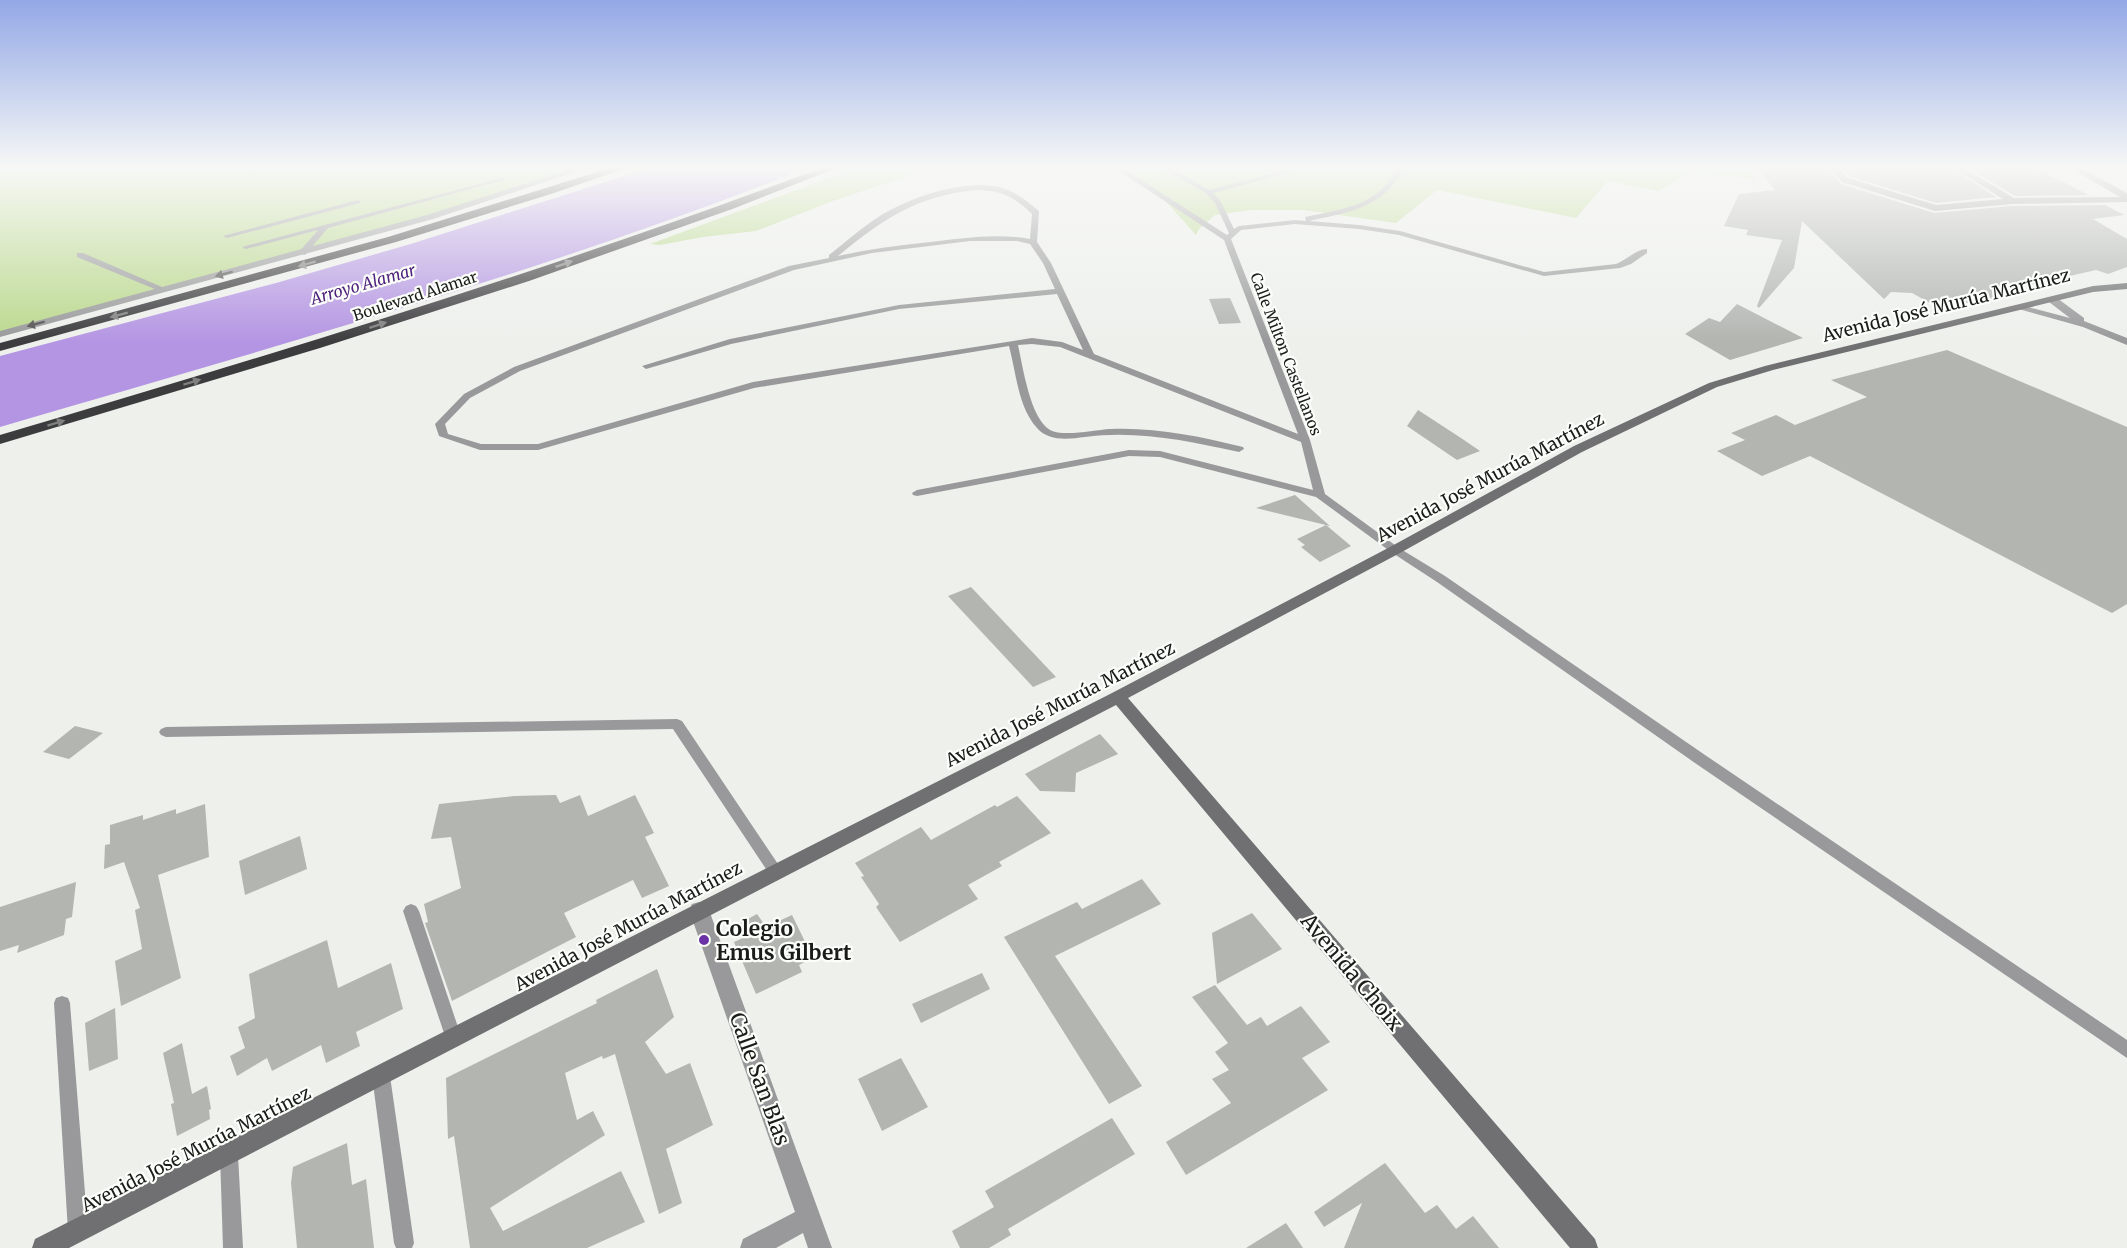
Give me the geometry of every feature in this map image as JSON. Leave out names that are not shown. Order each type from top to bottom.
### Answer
[{"type":"highway","points":[[0,347],[294,268],[438,225]]},
{"type":"highway","name":"Boulevard Alamar","points":[[0,440],[354,333],[497,286],[669,225]]},
{"type":"main road","name":"Avenida José Murúa Martínez","points":[[44,1248],[1118,697],[1395,550],[1578,449],[1713,385],[1769,368],[2020,308],[2053,308],[2093,289],[2127,286]]},
{"type":"main road","name":"Avenida Choix","points":[[1118,697],[1586,1248]]},
{"type":"street","points":[[0,334],[400,225]]},
{"type":"street","points":[[2053,308],[2068,311],[2087,325]]},
{"type":"street","points":[[2053,308],[2127,342]]},
{"type":"street","name":"Calle San Blas","points":[[699,910],[820,1248]]},
{"type":"street","points":[[752,1248],[809,1217]]},
{"type":"lane","points":[[227,236],[268,225]]},
{"type":"lane","points":[[246,247],[331,225]]},
{"type":"lane","points":[[829,260],[875,225]]},
{"type":"lane","points":[[1035,225],[1033,242],[1047,263],[1090,355]]},
{"type":"lane","points":[[1212,225],[1230,236],[1239,228],[1265,225]]},
{"type":"lane","name":"Calle Milton Castellanos","points":[[1226,225],[1305,440],[1320,495]]},
{"type":"lane","points":[[1336,225],[1400,233],[1544,274],[1617,266],[1628,262],[1644,251]]},
{"type":"lane","points":[[302,253],[325,227]]},
{"type":"lane","points":[[1033,242],[1017,239],[970,239],[872,250],[792,268],[518,369],[467,396],[440,424],[444,436],[480,447],[538,447],[753,385],[1032,341],[1062,345],[1090,355],[1305,440]]},
{"type":"lane","points":[[80,255],[165,290]]},
{"type":"lane","points":[[646,366],[730,342],[899,306],[1060,291]]},
{"type":"lane","points":[[1012,343],[1033,416],[1046,432],[1061,436],[1136,431],[1177,435],[1239,449]]},
{"type":"lane","points":[[917,493],[1129,453],[1160,454],[1320,495],[1395,550],[1441,579],[2127,1050]]},
{"type":"lane","points":[[166,732],[678,724],[775,871]]},
{"type":"lane","points":[[411,911],[454,1039]]},
{"type":"lane","points":[[62,1004],[78,1231]]},
{"type":"lane","points":[[381,1076],[404,1243]]},
{"type":"lane","points":[[229,1155],[233,1248]]},
{"type":"green space","points":[[0,225],[400,225],[0,334]]},
{"type":"green space","points":[[701,225],[771,225],[756,231],[660,245],[650,244]]},
{"type":"green space","points":[[1187,225],[1203,225],[1196,235]]},
{"type":"water","name":"Arroyo Alamar","points":[[470,225],[654,225],[408,306],[0,427],[0,356],[276,283]]},
{"type":"building","points":[[1801,225],[1794,268],[1759,308],[1757,306],[1782,240],[1746,235],[1748,230],[1724,226]]},
{"type":"building","points":[[1806,225],[2104,225],[2127,239],[2127,267],[2108,274],[2096,270],[2008,290],[2019,294],[1939,308],[1912,293],[1891,292],[1884,299]]},
{"type":"building","points":[[1230,298],[1241,323],[1219,324],[1209,299]]},
{"type":"building","points":[[1737,304],[1803,338],[1730,360],[1685,334],[1709,318],[1720,322]]},
{"type":"building","points":[[1947,350],[2127,427],[2127,604],[2112,613],[1810,456],[1762,476],[1717,451],[1745,440],[1731,433],[1776,415],[1795,425],[1867,397],[1831,380]]},
{"type":"building","points":[[1418,410],[1480,451],[1457,460],[1407,426]]},
{"type":"building","points":[[1295,495],[1330,526],[1256,508]]},
{"type":"building","points":[[1326,525],[1351,546],[1320,562],[1301,547],[1305,545],[1297,539]]},
{"type":"building","points":[[971,587],[1056,677],[1033,687],[948,596]]},
{"type":"building","points":[[75,726],[103,733],[69,759],[43,752]]},
{"type":"building","points":[[1100,734],[1118,754],[1076,773],[1075,792],[1040,791],[1025,774]]},
{"type":"building","points":[[556,795],[560,803],[580,795],[588,816],[635,795],[654,833],[645,837],[669,886],[642,898],[633,880],[564,913],[576,937],[452,1001],[425,923],[428,922],[424,904],[461,888],[451,837],[431,839],[439,804],[514,796]]},
{"type":"building","points":[[1017,796],[1051,833],[999,862],[1002,866],[968,885],[978,899],[900,942],[876,907],[879,904],[861,877],[864,876],[855,863],[921,827],[931,840],[995,805],[997,807]]},
{"type":"building","points":[[205,804],[209,857],[158,875],[181,978],[121,1006],[115,961],[142,949],[135,910],[140,908],[124,862],[104,869],[105,845],[110,844],[110,825],[143,815],[143,820],[176,809],[176,814]]},
{"type":"building","points":[[300,836],[307,869],[245,895],[239,861]]},
{"type":"building","points":[[1142,879],[1161,904],[1055,956],[1142,1086],[1109,1104],[1004,937],[1077,902],[1082,909]]},
{"type":"building","points":[[76,882],[72,917],[66,919],[64,935],[17,953],[19,945],[0,951],[0,907]]},
{"type":"building","points":[[1252,913],[1282,949],[1217,984],[1212,933]]},
{"type":"building","points":[[757,914],[766,927],[792,915],[813,958],[799,965],[802,972],[756,994],[734,942],[743,938],[735,926]]},
{"type":"building","points":[[327,940],[338,988],[391,963],[403,1009],[356,1032],[360,1046],[326,1063],[321,1045],[272,1071],[267,1058],[237,1076],[230,1056],[245,1048],[238,1027],[255,1018],[249,974]]},
{"type":"building","points":[[657,969],[674,1017],[645,1042],[666,1074],[690,1063],[713,1125],[666,1149],[682,1203],[659,1214],[615,1054],[603,1059],[602,1056],[565,1073],[577,1120],[593,1111],[605,1135],[490,1208],[503,1231],[621,1171],[645,1222],[587,1248],[470,1248],[454,1136],[448,1139],[446,1078],[597,1003],[596,1000]]},
{"type":"building","points":[[982,973],[990,989],[921,1023],[912,1004]]},
{"type":"building","points":[[1215,985],[1247,1025],[1261,1017],[1267,1026],[1301,1006],[1330,1042],[1302,1058],[1328,1090],[1186,1175],[1166,1142],[1231,1103],[1212,1079],[1229,1070],[1215,1052],[1228,1043],[1192,997]]},
{"type":"building","points":[[115,1008],[118,1059],[89,1071],[85,1023]]},
{"type":"building","points":[[182,1043],[192,1094],[207,1086],[211,1109],[209,1110],[210,1119],[177,1136],[171,1104],[174,1103],[163,1053]]},
{"type":"building","points":[[901,1058],[928,1107],[882,1131],[858,1079]]},
{"type":"building","points":[[1112,1118],[1135,1154],[1008,1229],[1011,1235],[989,1248],[960,1248],[952,1231],[994,1207],[985,1191]]},
{"type":"building","points":[[347,1143],[352,1185],[366,1179],[374,1248],[297,1248],[291,1183],[293,1167]]},
{"type":"building","points":[[1385,1163],[1425,1213],[1437,1205],[1456,1229],[1473,1216],[1499,1248],[1344,1248],[1362,1203],[1324,1227],[1314,1212]]},
{"type":"building","points":[[1286,1223],[1303,1248],[1246,1248]]},
{"type":"place","name":"Colegio Emus Gilbert","points":[[704,940]]}]
